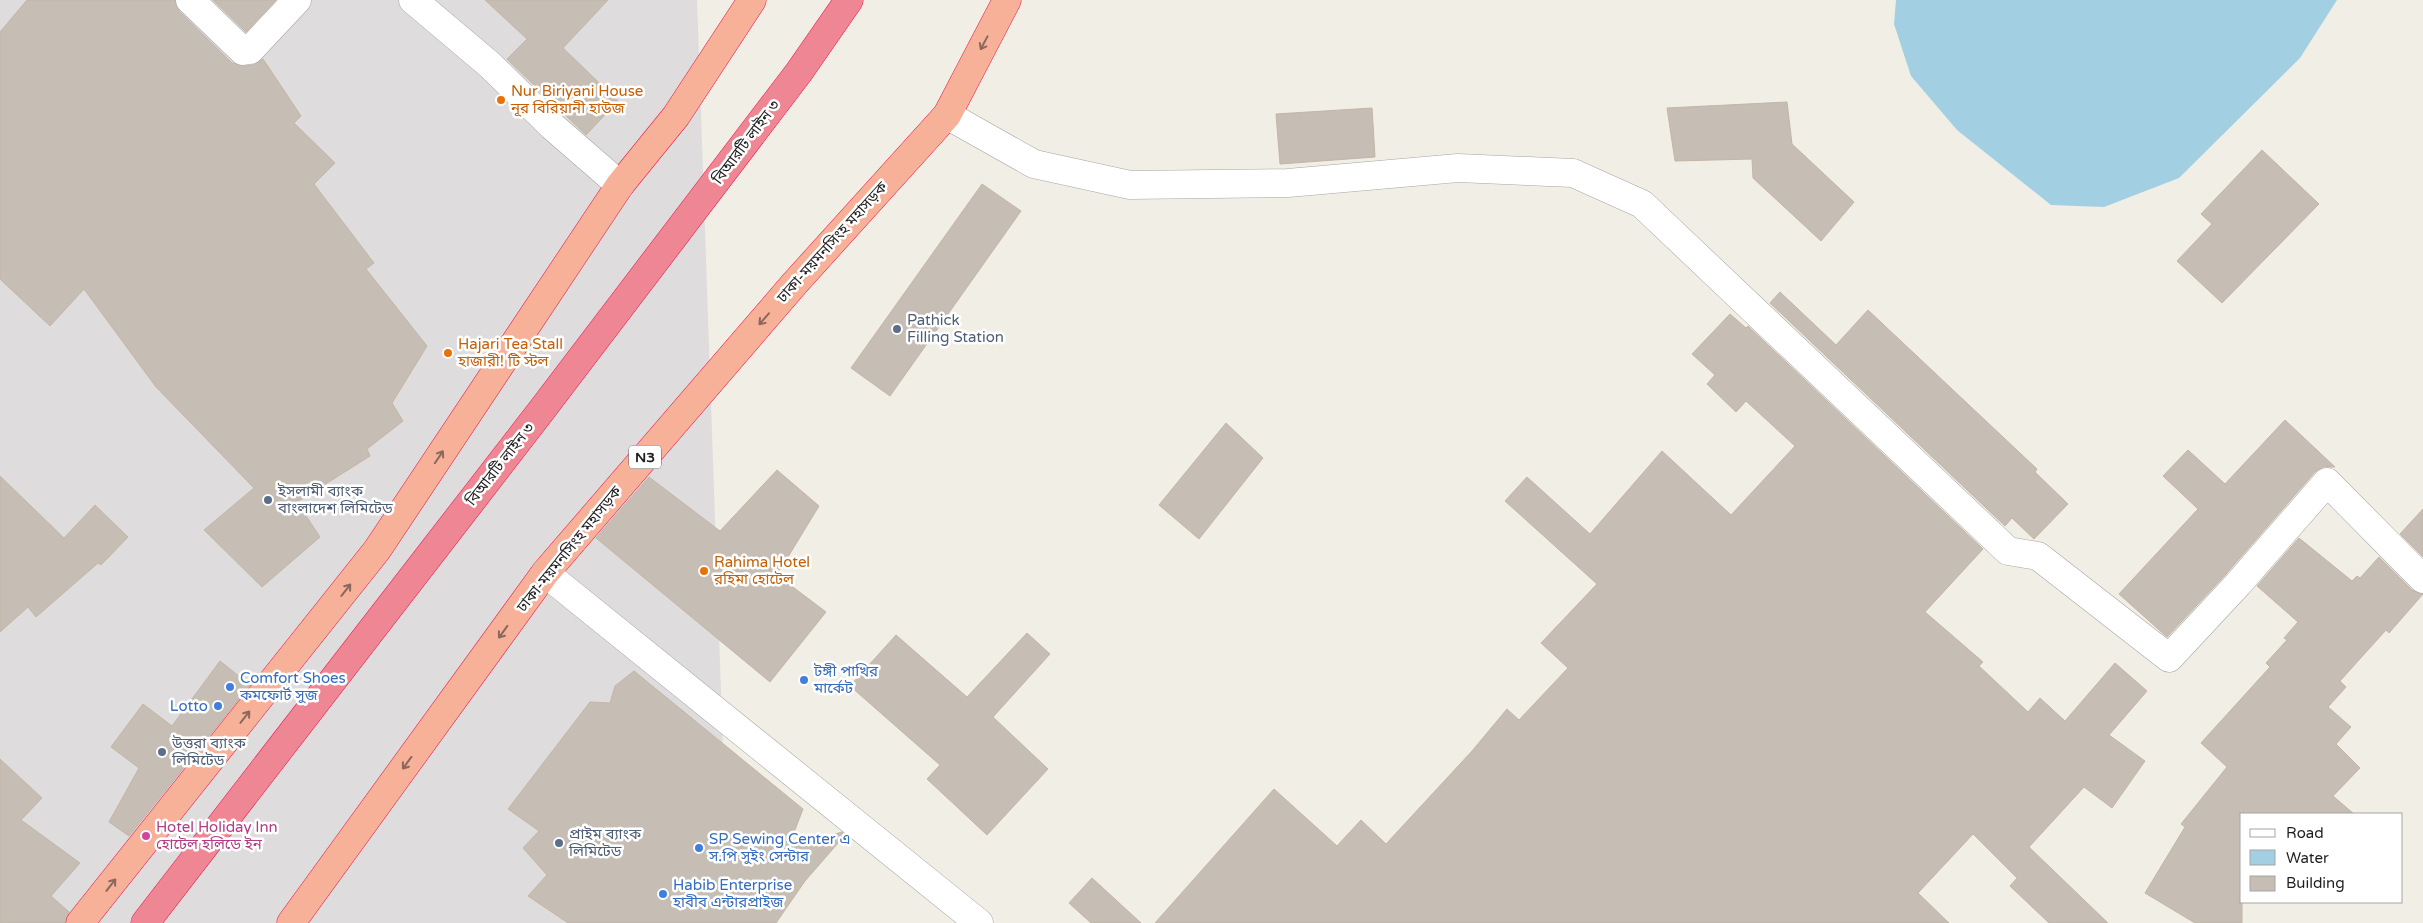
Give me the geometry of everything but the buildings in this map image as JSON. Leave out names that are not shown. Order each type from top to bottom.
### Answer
[{"type":"highway","points":[[80,923],[377,550],[620,185],[676,116],[752,0]]},
{"type":"highway","name":"বিআরটি লাইন ৩","points":[[145,923],[535,419],[799,72],[849,0]]},
{"type":"highway","name":"ঢাকা-ময়মনসিংহ মহাসড়ক","points":[[291,923],[546,573],[795,283],[946,115],[1007,0]]},
{"type":"street","points":[[190,0],[243,51],[250,50],[297,0]]},
{"type":"street","points":[[413,0],[490,65],[552,126],[620,185]]},
{"type":"street","points":[[946,115],[1034,164],[1130,185],[1288,184],[1458,168],[1573,173],[1642,204],[2008,551],[2038,556],[2169,658],[2238,584],[2327,482],[2423,579]]},
{"type":"street","points":[[546,573],[979,923]]},
{"type":"shaded area","points":[[0,0],[697,0],[729,923],[0,923]]},
{"type":"water","points":[[1896,0],[2337,0],[2300,58],[2179,178],[2104,207],[2051,205],[1957,130],[1911,76],[1894,24]]},
{"type":"place","name":"Nur Biriyani House নূর বিরিয়ানী হাউজ","points":[[501,100]]},
{"type":"place","name":"Pathick Filling Station","points":[[897,329]]},
{"type":"place","name":"Hajari Tea Stall হাজারী! টি স্টল","points":[[448,353]]},
{"type":"place","name":"ইসলামী ব্যাংক বাংলাদেশ লিমিটেড","points":[[268,500]]},
{"type":"place","name":"Rahima Hotel রহিমা হোটেল","points":[[704,571]]},
{"type":"place","name":"টঙ্গী পাখির মার্কেট","points":[[804,680]]},
{"type":"place","name":"Comfort Shoes কমফোর্ট সুজ","points":[[230,687]]},
{"type":"place","name":"Lotto","points":[[218,706]]},
{"type":"place","name":"উত্তরা ব্যাংক লিমিটেড","points":[[162,752]]},
{"type":"place","name":"Hotel Holiday Inn হোটেল হলিডে ইন","points":[[146,836]]},
{"type":"place","name":"প্রাইম ব্যাংক লিমিটেড","points":[[559,843]]},
{"type":"place","name":"SP Sewing Center এ স.পি সুইং সেন্টার","points":[[699,848]]},
{"type":"place","name":"Habib Enterprise হাবীব এন্টারপ্রাইজ","points":[[663,894]]}]
